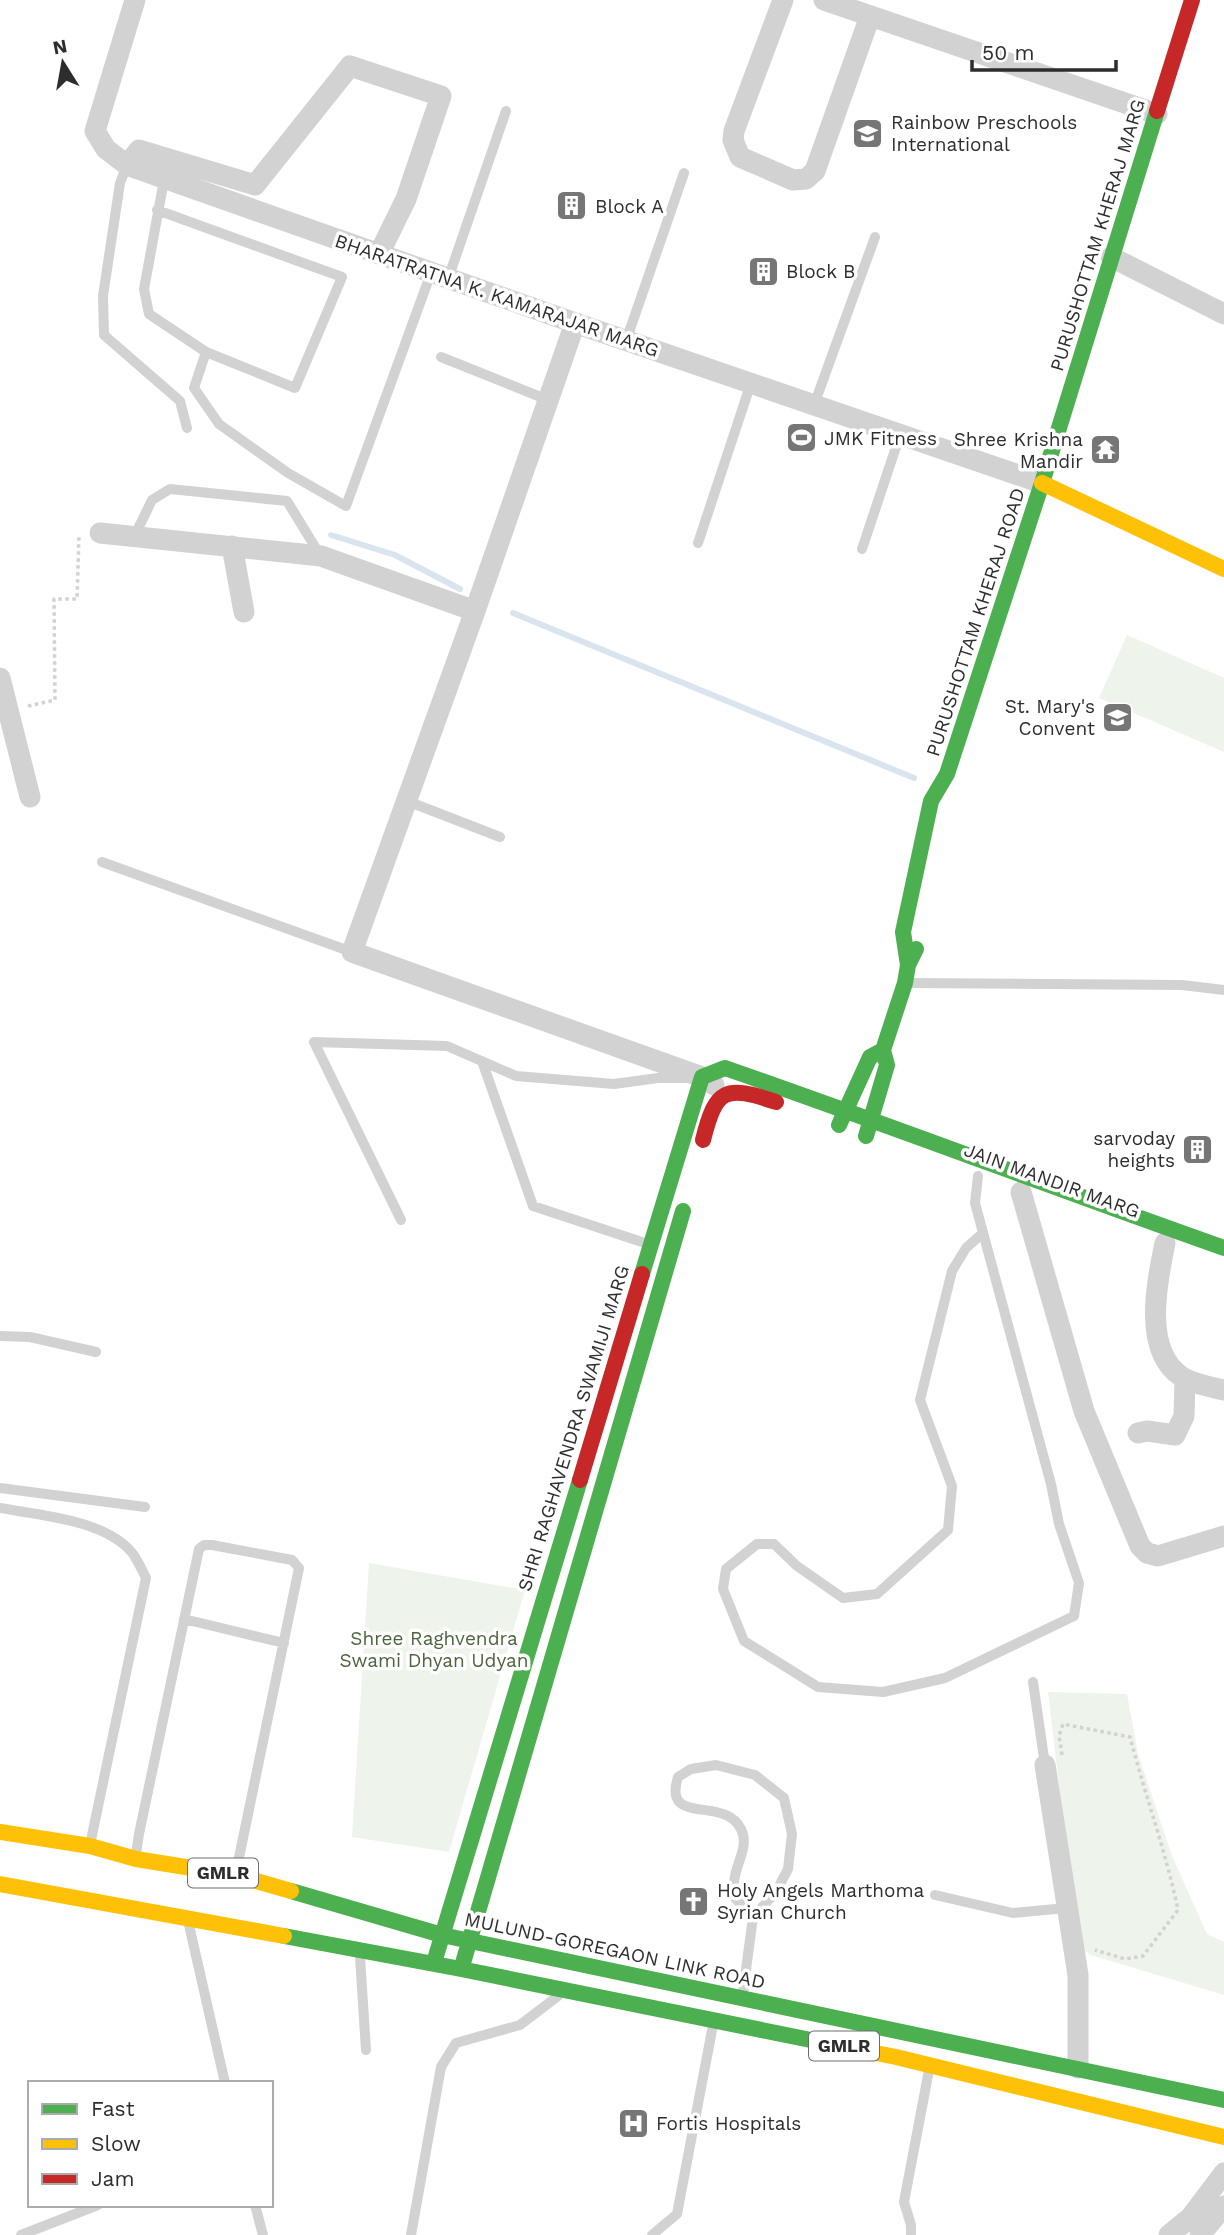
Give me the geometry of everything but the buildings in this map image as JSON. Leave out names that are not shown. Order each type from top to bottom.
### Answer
[{"type":"street","name":"BHARATRATNA K. KAMARAJAR MARG","points":[[135,0],[95,131],[106,149],[127,165],[626,341],[1042,483]]},
{"type":"street","points":[[783,0],[733,140],[740,157],[793,180],[806,179],[815,172],[870,16]]},
{"type":"street","points":[[824,0],[1157,114]]},
{"type":"street","name":"PURUSHOTTAM KHERAJ MARG","points":[[1042,483],[1192,0]]},
{"type":"street","points":[[127,165],[139,150],[255,185],[350,66],[442,96],[406,199],[379,254]]},
{"type":"street","points":[[1111,257],[1224,314]]},
{"type":"street","points":[[575,323],[352,952],[702,1077],[727,1094],[774,1093],[832,1119]]},
{"type":"street","points":[[1042,483],[1224,569]]},
{"type":"street","name":"PURUSHOTTAM KHERAJ ROAD","points":[[908,965],[903,932],[930,801],[947,775],[1042,483]]},
{"type":"street","points":[[100,533],[321,556],[475,611]]},
{"type":"street","points":[[232,547],[244,612]]},
{"type":"street","points":[[0,678],[30,797]]},
{"type":"street","name":"PURUSHOTTAM KHERAJ ROAD","points":[[947,775],[949,805]]},
{"type":"street","points":[[917,864],[936,868]]},
{"type":"street","name":"PURUSHOTTAM KHERAJ ROAD","points":[[832,1119],[872,1138],[871,1119],[887,1065],[883,1050],[905,983],[908,965],[922,936]]},
{"type":"street","points":[[832,1119],[870,1057],[883,1050]]},
{"type":"street","points":[[702,1077],[726,1068],[832,1119],[871,1119]]},
{"type":"street","name":"SHRI RAGHAVENDRA SWAMIJI MARG","points":[[434,1964],[702,1077]]},
{"type":"street","points":[[699,1154],[714,1104],[727,1094]]},
{"type":"street","name":"JAIN MANDIR MARG","points":[[871,1119],[1014,1186]]},
{"type":"street","name":"JAIN MANDIR MARG","points":[[972,1174],[1093,1210],[1165,1243],[1215,1250]]},
{"type":"street","points":[[1014,1186],[1084,1411],[1140,1546],[1147,1553],[1158,1556],[1224,1536]]},
{"type":"street","points":[[461,1969],[688,1191]]},
{"type":"street","name":"JAIN MANDIR MARG","points":[[1136,1228],[1215,1250],[1224,1264]]},
{"type":"street","points":[[652,1240],[674,1242]]},
{"type":"street","points":[[1165,1243],[1155,1306],[1156,1327],[1162,1351],[1171,1368],[1185,1379],[1224,1390]]},
{"type":"street","points":[[625,1330],[646,1336]]},
{"type":"street","points":[[1138,1433],[1147,1431],[1175,1435],[1184,1416],[1185,1379]]},
{"type":"street","points":[[588,1452],[611,1457]]},
{"type":"street","points":[[549,1582],[572,1588]]},
{"type":"street","points":[[503,1731],[529,1737]]},
{"type":"street","points":[[496,1756],[522,1763]]},
{"type":"street","points":[[1054,1764],[1066,1908],[1078,1975],[1078,2068]]},
{"type":"street","name":"MULUND-GOREGAON LINK ROAD","points":[[0,1832],[90,1846],[136,1858],[235,1875],[442,1935],[1224,2100]]},
{"type":"street","name":"GMLR","points":[[0,1884],[461,1969],[930,2064],[1224,2137]]},
{"type":"street","points":[[896,2057],[902,2032]]},
{"type":"street","points":[[1169,2235],[1189,2218],[1224,2173]]},
{"type":"street","points":[[1200,2235],[1224,2206]]},
{"type":"lane","points":[[206,352],[194,388],[219,424],[288,474],[346,506],[506,111]]},
{"type":"lane","points":[[127,165],[120,183],[103,296],[104,335],[180,401],[187,428]]},
{"type":"lane","points":[[626,341],[684,173]]},
{"type":"lane","points":[[157,211],[342,278],[295,388],[206,352],[149,314],[144,289],[157,211],[164,180]]},
{"type":"lane","points":[[814,405],[875,237]]},
{"type":"lane","points":[[441,357],[548,400]]},
{"type":"lane","points":[[698,544],[751,383]]},
{"type":"lane","points":[[862,549],[900,435]]},
{"type":"lane","points":[[135,535],[152,500],[170,489],[287,500],[321,556]]},
{"type":"lane","points":[[407,801],[500,837]]},
{"type":"lane","points":[[102,862],[352,952]]},
{"type":"lane","points":[[905,983],[1182,985],[1224,990]]},
{"type":"lane","points":[[401,1220],[314,1042],[447,1046],[516,1076],[614,1084],[658,1078],[702,1077]]},
{"type":"lane","points":[[482,1061],[533,1206],[652,1240]]},
{"type":"lane","points":[[972,1174],[975,1203],[1051,1483],[1059,1524],[1079,1583],[1073,1616],[944,1678],[883,1692],[818,1687],[744,1641],[723,1589],[726,1569],[757,1544],[774,1544],[797,1566],[843,1598],[877,1594],[947,1530],[952,1486],[920,1400],[952,1271],[966,1248],[983,1233]]},
{"type":"lane","points":[[0,1336],[30,1337],[96,1352]]},
{"type":"lane","points":[[0,1488],[145,1507]]},
{"type":"lane","points":[[0,1508],[73,1520],[113,1538],[132,1553],[146,1578],[90,1846]]},
{"type":"lane","points":[[136,1858],[199,1549],[204,1545],[292,1560],[299,1568],[235,1875]]},
{"type":"lane","points":[[184,1619],[284,1643]]},
{"type":"lane","points":[[1033,1682],[1054,1764]]},
{"type":"lane","points":[[742,1998],[753,1917],[776,1892],[788,1868],[792,1834],[784,1798],[755,1774],[716,1765],[691,1769],[678,1777],[676,1796],[682,1805],[691,1810],[714,1810],[729,1814],[741,1828],[745,1843],[734,1879],[735,1898],[753,1917]]},
{"type":"lane","points":[[936,1895],[1013,1913],[1066,1908]]},
{"type":"lane","points":[[187,1919],[225,2081]]},
{"type":"lane","points":[[360,1951],[366,2050]]},
{"type":"lane","points":[[411,2235],[441,2067],[456,2043],[520,2025],[565,1990]]},
{"type":"lane","points":[[652,2235],[677,2214],[714,2020]]},
{"type":"lane","points":[[911,2235],[904,2202],[930,2064]]},
{"type":"lane","points":[[20,2235],[93,2207]]},
{"type":"lane","points":[[256,2207],[263,2235]]},
{"type":"path","points":[[9,709],[55,700],[54,599],[77,599],[79,532],[100,533]]},
{"type":"path","points":[[1054,1764],[1063,1724],[1130,1737],[1144,1792],[1170,1868],[1178,1910],[1143,1956],[1125,1959],[1095,1950],[1078,1975]]},
{"type":"green space","points":[[1127,635],[1224,678],[1224,752],[1099,698]]},
{"type":"green space","name":"Shree Raghvendra Swami Dhyan Udyan","points":[[369,1563],[525,1590],[449,1852],[352,1837]]},
{"type":"green space","points":[[1048,1692],[1127,1694],[1138,1754],[1172,1856],[1207,1934],[1224,1942],[1224,1995],[1091,1955],[1078,1946]]},
{"type":"waterway","points":[[331,535],[395,555],[460,589]]},
{"type":"waterway","points":[[513,613],[914,778]]},
{"type":"traffic: fast","points":[[908,965],[903,932],[931,801],[947,774],[1042,483],[1157,111]]},
{"type":"traffic: fast","points":[[866,1136],[887,1065],[883,1050],[905,983],[908,965],[916,949]]},
{"type":"traffic: fast","points":[[839,1125],[870,1057],[883,1050]]},
{"type":"traffic: fast","points":[[642,1274],[702,1077],[725,1068],[1224,1248]]},
{"type":"traffic: fast","points":[[463,1963],[683,1211]]},
{"type":"traffic: fast","points":[[436,1956],[580,1480]]},
{"type":"traffic: fast","points":[[291,1891],[442,1935],[1224,2100]]},
{"type":"traffic: fast","points":[[284,1936],[850,2048]]},
{"type":"traffic: slow","points":[[1042,483],[1224,569]]},
{"type":"traffic: slow","points":[[0,1832],[90,1846],[136,1859],[235,1875],[291,1891]]},
{"type":"traffic: slow","points":[[0,1884],[284,1936]]},
{"type":"traffic: slow","points":[[850,2048],[1224,2137]]},
{"type":"traffic: jam","points":[[1157,111],[1192,0]]},
{"type":"traffic: jam","points":[[703,1140],[713,1110],[725,1095],[745,1093],[776,1102]]},
{"type":"traffic: jam","points":[[580,1480],[642,1274]]},
{"type":"place","name":"Rainbow Preschools International","points":[[868,133]]},
{"type":"place","name":"Block A","points":[[572,206]]},
{"type":"place","name":"Block B","points":[[763,271]]},
{"type":"place","name":"JMK Fitness","points":[[801,438]]},
{"type":"place","name":"Shree Krishna Mandir","points":[[1106,450]]},
{"type":"place","name":"St. Mary's Convent","points":[[1118,717]]},
{"type":"place","name":"sarvoday heights","points":[[1198,1149]]},
{"type":"place","name":"Holy Angels Marthoma Syrian Church","points":[[694,1901]]},
{"type":"place","name":"Fortis Hospitals","points":[[633,2123]]}]
